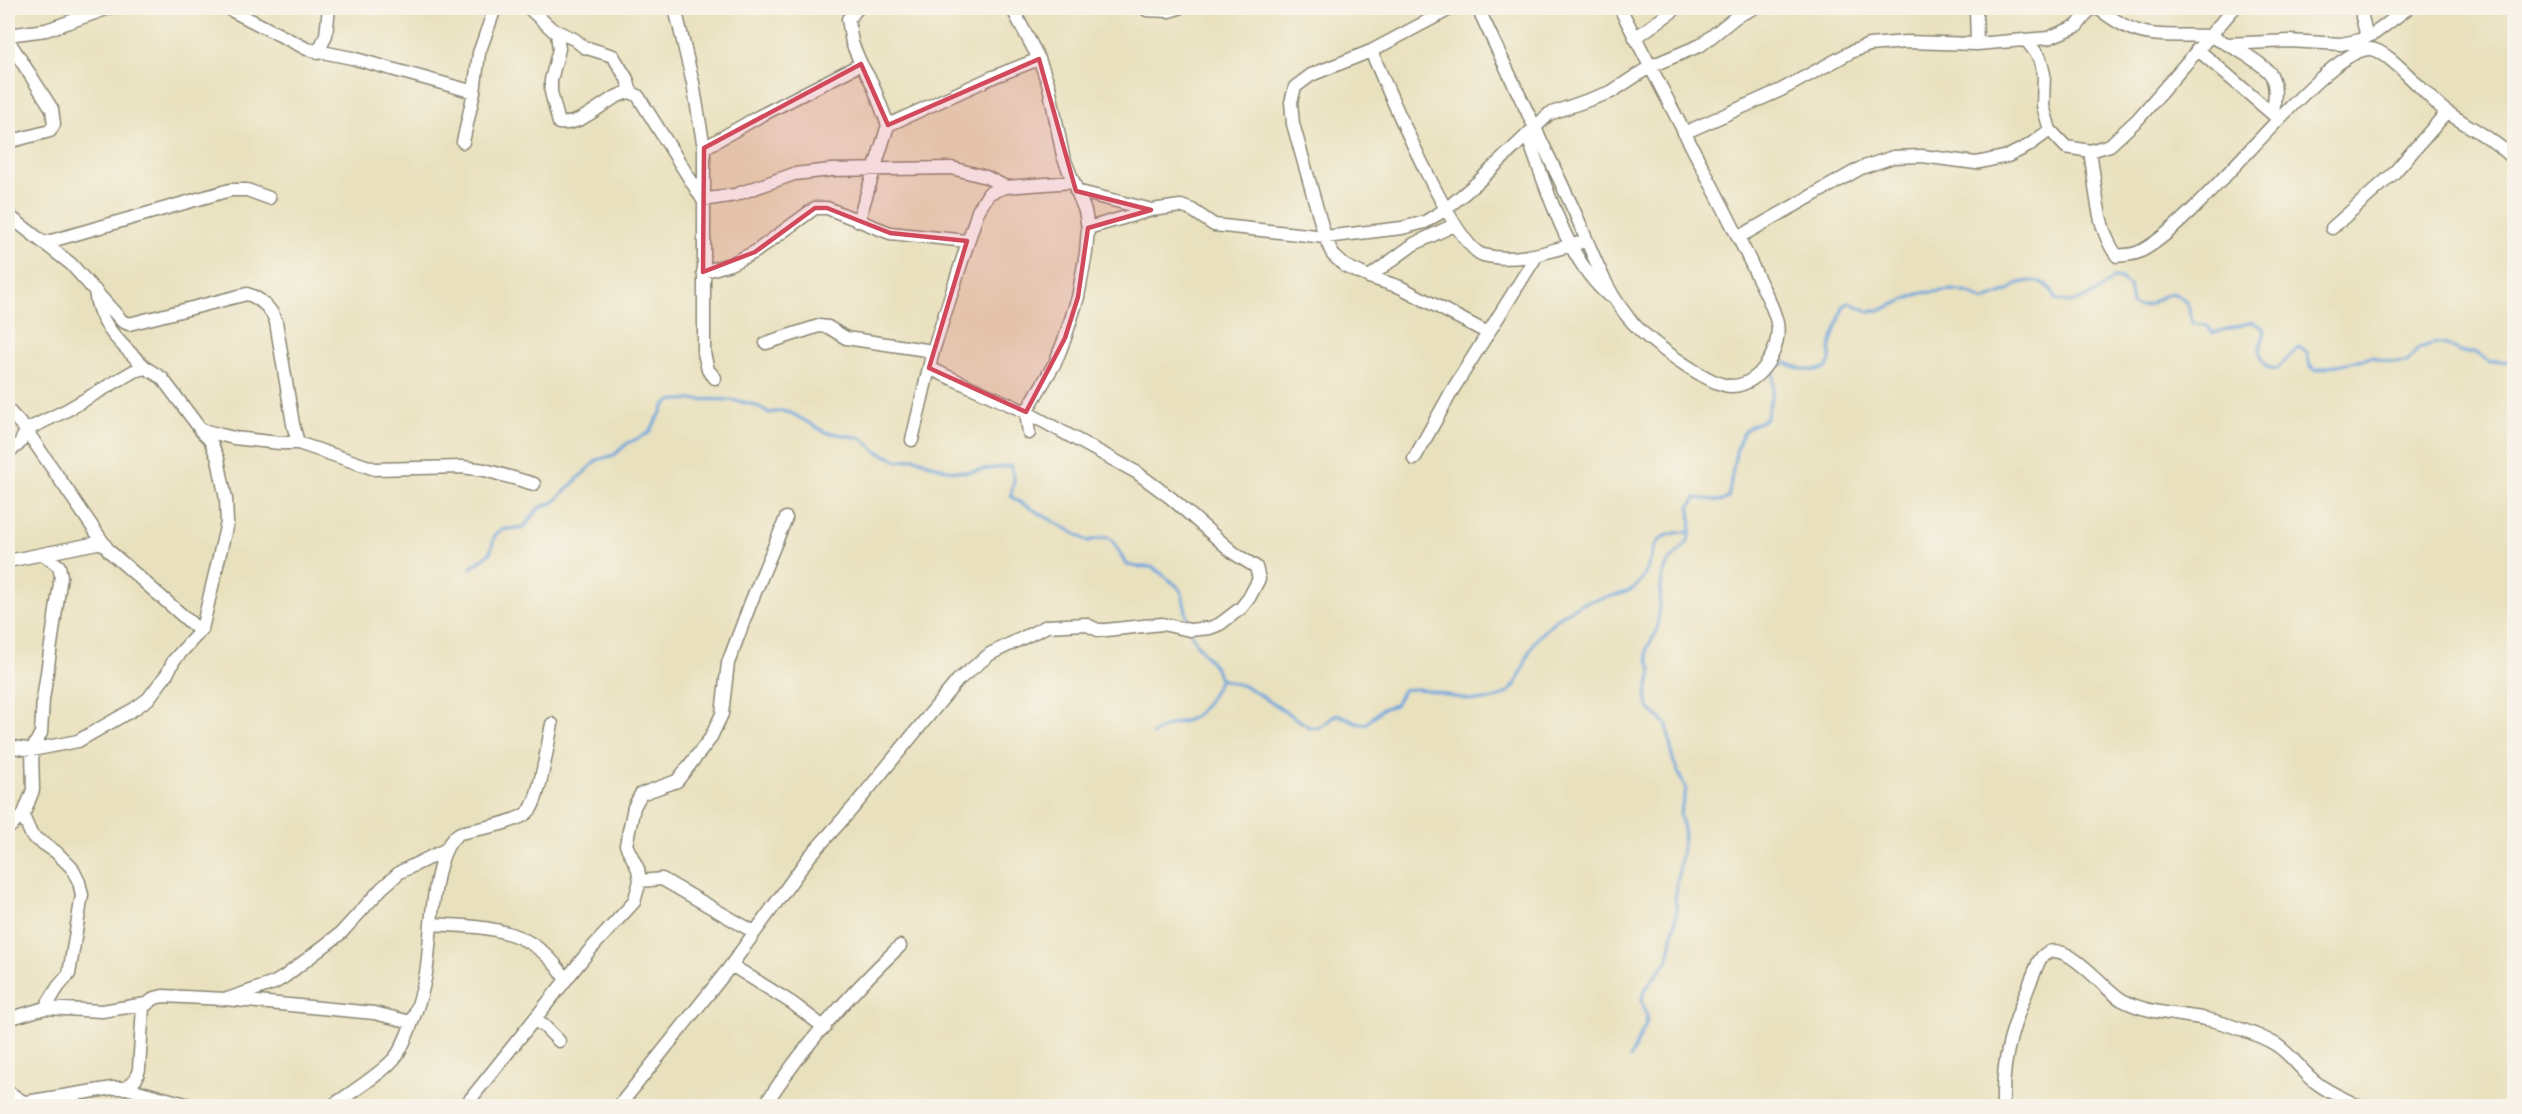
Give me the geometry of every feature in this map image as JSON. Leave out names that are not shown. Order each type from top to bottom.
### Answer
[{"type":"street","points":[[8,35],[46,30],[109,8]]},
{"type":"street","points":[[227,8],[307,50],[352,58],[474,92]]},
{"type":"street","points":[[318,53],[326,35],[329,8]]},
{"type":"street","points":[[463,141],[474,92],[479,53],[495,8]]},
{"type":"street","points":[[529,8],[557,34],[559,49],[551,80],[551,92],[559,123],[569,123],[586,116],[619,94],[631,92],[638,96],[703,200]]},
{"type":"street","points":[[675,8],[704,148],[704,353],[708,370],[715,378]]},
{"type":"street","points":[[858,8],[848,19],[852,43],[872,83],[888,125],[859,219]]},
{"type":"street","points":[[1012,8],[1039,59],[1049,86],[1063,156],[1088,228],[1078,297],[1055,363],[1026,412],[1029,433]]},
{"type":"street","points":[[1144,8],[1169,11],[1179,8]]},
{"type":"street","points":[[1452,8],[1371,51],[1311,75],[1295,87],[1291,102],[1293,124],[1325,237],[1334,255],[1345,266],[1369,278],[1400,286],[1488,333]]},
{"type":"street","points":[[1478,8],[1530,131],[1549,194],[1572,244],[1593,279],[1634,324],[1670,354],[1706,377],[1726,386],[1743,386],[1757,375],[1772,356],[1778,337],[1777,322],[1739,237],[1620,8]]},
{"type":"street","points":[[1635,38],[1677,8]]},
{"type":"street","points":[[1088,228],[1151,210],[1181,206],[1192,210],[1214,225],[1325,237],[1402,228],[1425,222],[1446,209],[1549,114],[1611,92],[1651,66],[1701,45],[1737,16],[1754,8]]},
{"type":"street","points":[[1976,8],[1977,44]]},
{"type":"street","points":[[1684,133],[1781,90],[1851,52],[1869,45],[1906,42],[1977,44],[2048,38],[2077,26],[2091,8]]},
{"type":"street","points":[[2097,8],[2122,25],[2138,32],[2154,35],[2210,37],[2226,44],[2271,74],[2275,85],[2276,117]]},
{"type":"street","points":[[2027,41],[2040,58],[2044,74],[2043,106],[2050,130],[2066,147],[2090,151],[2110,145],[2138,119],[2234,8]]},
{"type":"street","points":[[2363,8],[2362,17],[2367,37]]},
{"type":"street","points":[[2226,44],[2289,41],[2341,44],[2367,37],[2408,8]]},
{"type":"street","points":[[554,30],[584,46],[613,57],[627,79],[631,92]]},
{"type":"street","points":[[8,40],[52,109],[54,124],[50,131],[8,142]]},
{"type":"street","points":[[2090,151],[2102,227],[2108,244],[2117,256],[2137,254],[2157,242],[2184,216],[2276,117],[2344,58],[2357,51],[2373,49],[2391,60],[2447,112],[2486,136],[2514,159]]},
{"type":"street","points":[[2197,50],[2276,117]]},
{"type":"street","points":[[1371,51],[1454,225],[1480,254],[1504,258],[1537,255],[1586,241]]},
{"type":"street","points":[[888,125],[993,77],[1039,59]]},
{"type":"street","points":[[704,148],[758,117],[861,64]]},
{"type":"street","points":[[2332,228],[2393,174],[2447,112]]},
{"type":"street","points":[[1739,237],[1861,168],[1893,157],[1922,156],[1976,163],[2008,156],[2028,146],[2050,130]]},
{"type":"street","points":[[1530,131],[1572,205],[1586,241],[1618,304]]},
{"type":"street","points":[[703,200],[735,195],[795,174],[873,169],[952,168],[986,177],[1006,187]]},
{"type":"street","points":[[912,440],[933,351],[967,241],[978,211],[988,193],[1006,187],[1074,186],[1151,210]]},
{"type":"street","points":[[44,243],[230,190],[248,190],[269,198]]},
{"type":"street","points":[[703,272],[729,264],[755,252],[815,208],[827,208],[890,232],[967,241]]},
{"type":"street","points":[[8,215],[71,264],[122,321],[129,324],[247,294],[255,296],[273,313],[276,322],[298,443]]},
{"type":"street","points":[[1369,278],[1414,244],[1454,225]]},
{"type":"street","points":[[1414,459],[1537,255]]},
{"type":"street","points":[[8,746],[32,750],[78,741],[134,710],[148,699],[167,674],[174,660],[200,631],[227,522],[226,499],[218,459],[210,440],[162,378],[146,368],[122,346],[104,324],[96,304],[95,290]]},
{"type":"street","points":[[766,343],[819,326],[828,327],[846,338],[933,351]]},
{"type":"street","points":[[8,450],[14,449],[21,442],[26,430],[68,410],[134,371],[146,368]]},
{"type":"street","points":[[619,1107],[731,965],[809,857],[852,809],[958,680],[990,654],[1047,626],[1085,624],[1098,630],[1107,630],[1162,624],[1190,630],[1209,628],[1234,615],[1255,589],[1259,579],[1256,567],[1235,554],[1171,498],[1116,460],[1026,412],[929,368]]},
{"type":"street","points":[[8,410],[26,430],[102,542],[200,631]]},
{"type":"street","points":[[201,430],[234,438],[298,443],[375,469],[462,467],[485,470],[534,483]]},
{"type":"street","points":[[465,1107],[566,980],[634,902],[640,881],[638,869],[626,845],[634,807],[641,794],[677,781],[710,739],[722,714],[728,663],[754,592],[786,518]]},
{"type":"street","points":[[8,561],[102,542]]},
{"type":"street","points":[[8,828],[23,816],[33,790],[32,750],[40,733],[61,576],[59,566],[44,555]]},
{"type":"street","points":[[332,1107],[396,1057],[404,1044],[426,976],[432,924],[445,850],[452,837],[460,833],[521,817],[531,809],[541,777],[552,724]]},
{"type":"street","points":[[23,816],[32,836],[56,852],[72,868],[82,895],[69,974],[57,987],[45,1008]]},
{"type":"street","points":[[225,999],[274,983],[284,977],[341,933],[382,888],[400,872],[445,850]]},
{"type":"street","points":[[640,881],[662,879],[754,932]]},
{"type":"street","points":[[432,924],[487,927],[519,936],[535,945],[556,962],[566,980]]},
{"type":"street","points":[[764,1107],[784,1076],[871,974],[900,946]]},
{"type":"street","points":[[2002,1107],[2002,1078],[2008,1040],[2039,961],[2043,954],[2051,950],[2064,952],[2082,964],[2115,996],[2137,1008],[2207,1019],[2273,1043],[2318,1084],[2358,1107]]},
{"type":"street","points":[[731,965],[792,1003],[825,1028]]},
{"type":"street","points":[[8,1019],[45,1008],[102,1011],[146,1004],[163,996],[225,999],[374,1013],[411,1022]]},
{"type":"street","points":[[126,1088],[136,1079],[139,1069],[143,1006],[146,1004]]},
{"type":"street","points":[[534,1020],[544,1026],[559,1041]]},
{"type":"street","points":[[8,1092],[28,1104],[113,1088],[126,1088],[193,1107]]},
{"type":"highlighted area","points":[[1039,59],[1076,191],[1151,210],[1088,228],[1078,297],[1065,338],[1026,412],[929,368],[967,241],[890,233],[827,208],[815,208],[755,252],[703,272],[704,148],[861,64],[888,125]]},
{"type":"waterway","points":[[1630,1058],[1646,1024],[1647,1017],[1642,1000],[1644,991],[1668,960],[1677,911],[1675,899],[1684,834],[1680,814],[1686,790],[1673,760],[1667,725],[1649,708],[1646,698],[1652,671],[1647,648],[1657,631],[1662,577],[1668,563],[1687,543],[1691,532],[1690,507],[1696,498],[1722,501],[1728,498],[1734,460],[1740,441],[1749,427],[1766,419],[1773,390],[1774,366],[1786,363],[1805,370],[1826,368],[1830,361],[1830,349],[1843,307],[1849,302],[1870,312],[1884,309],[1921,293],[1954,290],[1970,293],[1983,301],[2008,291],[2017,284],[2030,281],[2046,285],[2056,299],[2071,302],[2087,297],[2113,278],[2121,279],[2129,286],[2132,305],[2137,307],[2147,305],[2172,293],[2177,295],[2187,304],[2192,324],[2206,325],[2213,333],[2252,322],[2263,328],[2264,335],[2260,349],[2261,358],[2266,367],[2277,369],[2299,347],[2307,353],[2310,366],[2316,370],[2372,357],[2392,363],[2407,362],[2419,348],[2435,343],[2447,345],[2460,352],[2475,352],[2490,362],[2514,361]]},
{"type":"waterway","points":[[471,568],[490,553],[495,535],[501,530],[524,527],[539,508],[554,502],[597,460],[614,455],[628,443],[649,433],[666,404],[674,400],[724,400],[748,403],[769,413],[782,411],[791,413],[825,432],[862,438],[876,451],[899,461],[915,458],[947,470],[966,472],[1011,466],[1014,480],[1011,495],[1013,498],[1088,541],[1108,537],[1127,565],[1153,567],[1177,586],[1182,593],[1189,626]]},
{"type":"waterway","points":[[1220,679],[1247,687],[1311,728],[1320,727],[1337,714],[1366,724],[1382,709],[1395,705],[1403,690],[1426,690],[1473,700],[1497,698],[1506,694],[1513,687],[1533,644],[1550,626],[1581,605],[1635,587],[1643,578],[1657,543],[1674,533],[1691,532]]},
{"type":"waterway","points":[[1152,735],[1165,727],[1198,714],[1220,679],[1191,633]]}]
